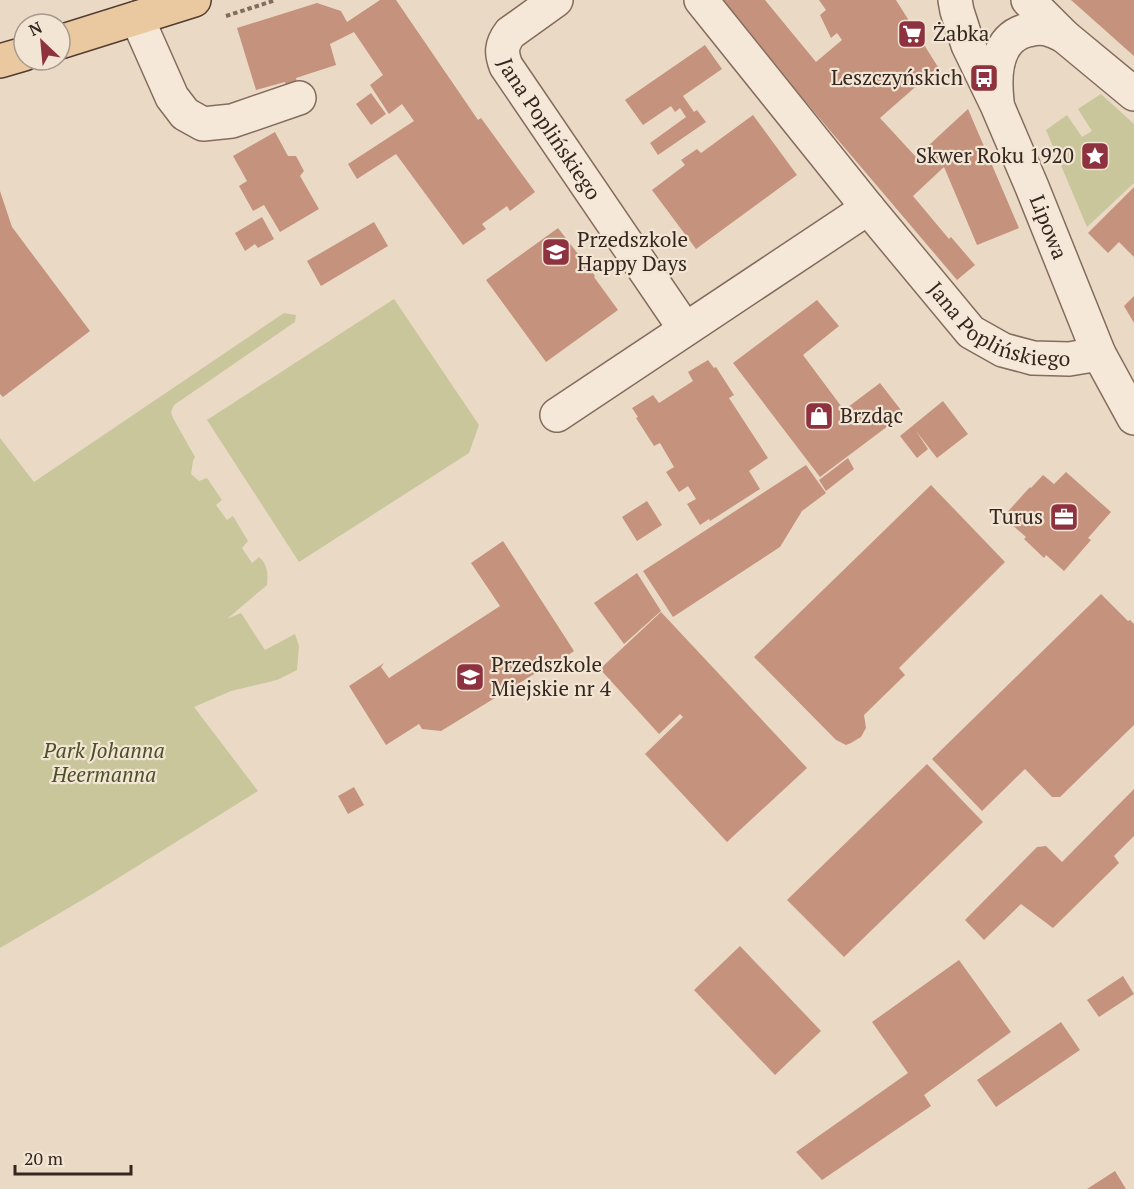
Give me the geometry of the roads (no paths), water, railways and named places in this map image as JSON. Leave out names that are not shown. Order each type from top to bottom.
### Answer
[{"type":"main road","points":[[72,38],[194,0]]},
{"type":"street","name":"Jana Poplińskiego","points":[[556,0],[510,33],[504,41],[502,56],[506,66],[685,329]]},
{"type":"street","name":"Jana Poplińskiego","points":[[701,0],[971,332],[1003,350],[1033,358],[1069,359],[1099,354]]},
{"type":"street","name":"Lipowa","points":[[955,0],[968,45],[1032,187],[1099,354],[1134,418]]},
{"type":"street","points":[[1029,0],[1064,36],[1134,94]]},
{"type":"street","points":[[137,18],[172,97],[185,114],[203,124],[232,121],[299,98]]},
{"type":"street","points":[[997,105],[996,76],[1000,53],[1012,36],[1037,28],[1050,29],[1064,36]]},
{"type":"street","points":[[557,416],[868,208]]},
{"type":"place","name":"Żabka","points":[[912,34]]},
{"type":"place","name":"Leszczyńskich","points":[[984,78]]},
{"type":"place","name":"Skwer Roku 1920","points":[[1095,156]]},
{"type":"place","name":"Przedszkole Happy Days","points":[[556,252]]},
{"type":"place","name":"Brzdąc","points":[[819,416]]},
{"type":"place","name":"Turus","points":[[1064,517]]},
{"type":"place","name":"Przedszkole Miejskie nr 4","points":[[470,677]]},
{"type":"park label","name":"Park Johanna Heermanna","points":[[104,763]]}]
